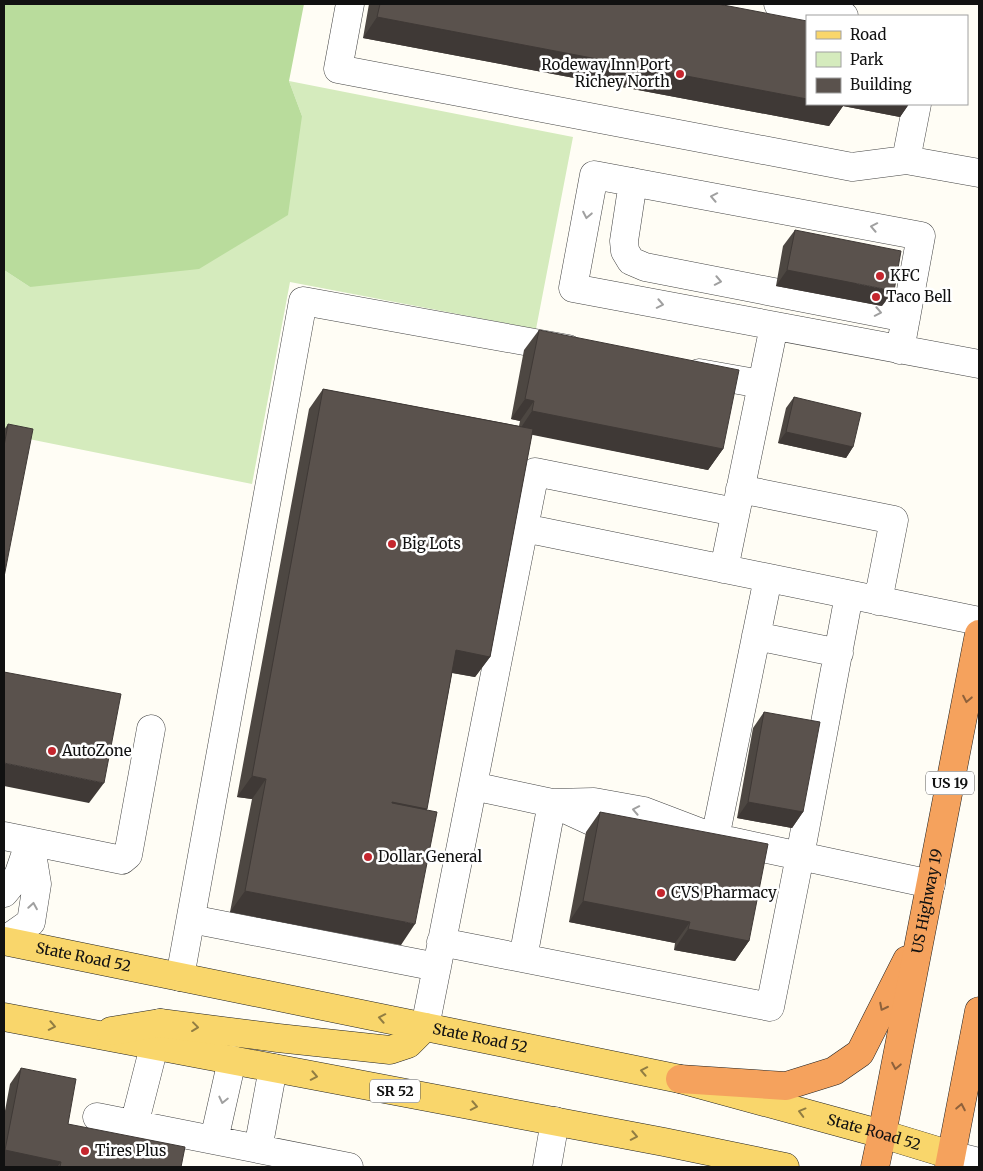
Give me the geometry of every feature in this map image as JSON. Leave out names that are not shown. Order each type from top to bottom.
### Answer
[{"type":"highway","name":"US Highway 19","points":[[875,1167],[979,634]]},
{"type":"highway","points":[[680,1078],[786,1086],[834,1071],[860,1053],[922,932]]},
{"type":"highway","points":[[950,1161],[979,1011]]},
{"type":"main road","name":"State Road 52","points":[[4,942],[680,1078],[882,1134],[950,1161]]},
{"type":"main road","points":[[4,1017],[95,1034],[278,1038],[390,1050],[408,1044],[425,1027]]},
{"type":"main road","name":"SR 52","points":[[157,1034],[232,1060],[664,1142],[785,1167]]},
{"type":"street","points":[[350,4],[338,69],[852,167],[906,160],[979,173]]},
{"type":"street","points":[[778,4],[838,15]]},
{"type":"street","points":[[906,160],[917,105]]},
{"type":"street","points":[[900,350],[922,236],[594,175],[573,288],[900,350],[979,364]]},
{"type":"street","points":[[633,182],[624,241],[625,251],[631,260],[645,267],[906,318]]},
{"type":"street","points":[[180,977],[303,301],[596,354]]},
{"type":"street","points":[[724,569],[774,326]]},
{"type":"street","points":[[674,368],[761,384]]},
{"type":"street","points":[[425,1027],[535,472],[738,501],[894,520],[878,600]]},
{"type":"street","points":[[524,528],[979,622]]},
{"type":"street","points":[[715,838],[768,578]]},
{"type":"street","points":[[191,919],[439,955],[523,958],[770,1007],[849,594]]},
{"type":"street","points":[[756,636],[838,653]]},
{"type":"street","points":[[17,839],[122,860],[128,855],[151,729]]},
{"type":"street","points":[[473,786],[552,803],[594,802],[644,811],[715,838],[931,884]]},
{"type":"street","points":[[523,958],[552,803]]},
{"type":"street","points":[[4,893],[18,876],[17,839]]},
{"type":"street","points":[[4,942],[31,922],[37,884],[17,839]]},
{"type":"street","points":[[134,1125],[157,1034]]},
{"type":"street","points":[[214,1140],[232,1060]]},
{"type":"street","points":[[246,1154],[272,1068]]},
{"type":"street","points":[[97,1117],[214,1140],[246,1154],[349,1167]]},
{"type":"street","points":[[547,1167],[555,1122]]},
{"type":"street","points":[[950,1161],[979,1162]]},
{"type":"green space","points":[[4,4],[304,4],[289,81],[302,116],[288,215],[199,269],[30,287],[4,270]]},
{"type":"green space","points":[[289,81],[573,137],[536,329],[290,282],[252,484],[4,434],[4,270],[30,287],[302,116]]},
{"type":"building","name":"Rodeway Inn Port Richey North","points":[[380,4],[718,4],[806,21],[806,99],[377,17]]},
{"type":"building","points":[[795,230],[901,251],[894,291],[787,270]]},
{"type":"building","points":[[539,330],[739,370],[723,449],[532,411],[534,401],[525,399]]},
{"type":"building","points":[[323,389],[533,429],[490,657],[456,650],[427,809],[392,802],[437,812],[415,924],[245,891],[266,779],[252,776]]},
{"type":"building","points":[[794,397],[861,413],[853,447],[786,432]]},
{"type":"building","points":[[8,424],[33,429],[4,577],[4,446]]},
{"type":"building","name":"AutoZone","points":[[4,672],[121,694],[104,783],[4,763]]},
{"type":"building","points":[[764,712],[820,722],[803,812],[748,802]]},
{"type":"building","name":"CVS Pharmacy","points":[[600,812],[768,844],[749,941],[688,929],[690,922],[583,901]]},
{"type":"building","points":[[21,1068],[76,1079],[68,1124],[185,1147],[181,1167],[60,1167],[61,1162],[5,1150]]},
{"type":"place","name":"Rodeway Inn Port Richey North","points":[[680,74]]},
{"type":"place","name":"KFC","points":[[880,276]]},
{"type":"place","name":"Taco Bell","points":[[876,297]]},
{"type":"place","name":"Big Lots","points":[[392,544]]},
{"type":"place","name":"AutoZone","points":[[52,751]]},
{"type":"place","name":"Dollar General","points":[[368,857]]},
{"type":"place","name":"CVS Pharmacy","points":[[661,893]]},
{"type":"place","name":"Tires Plus","points":[[85,1151]]}]
